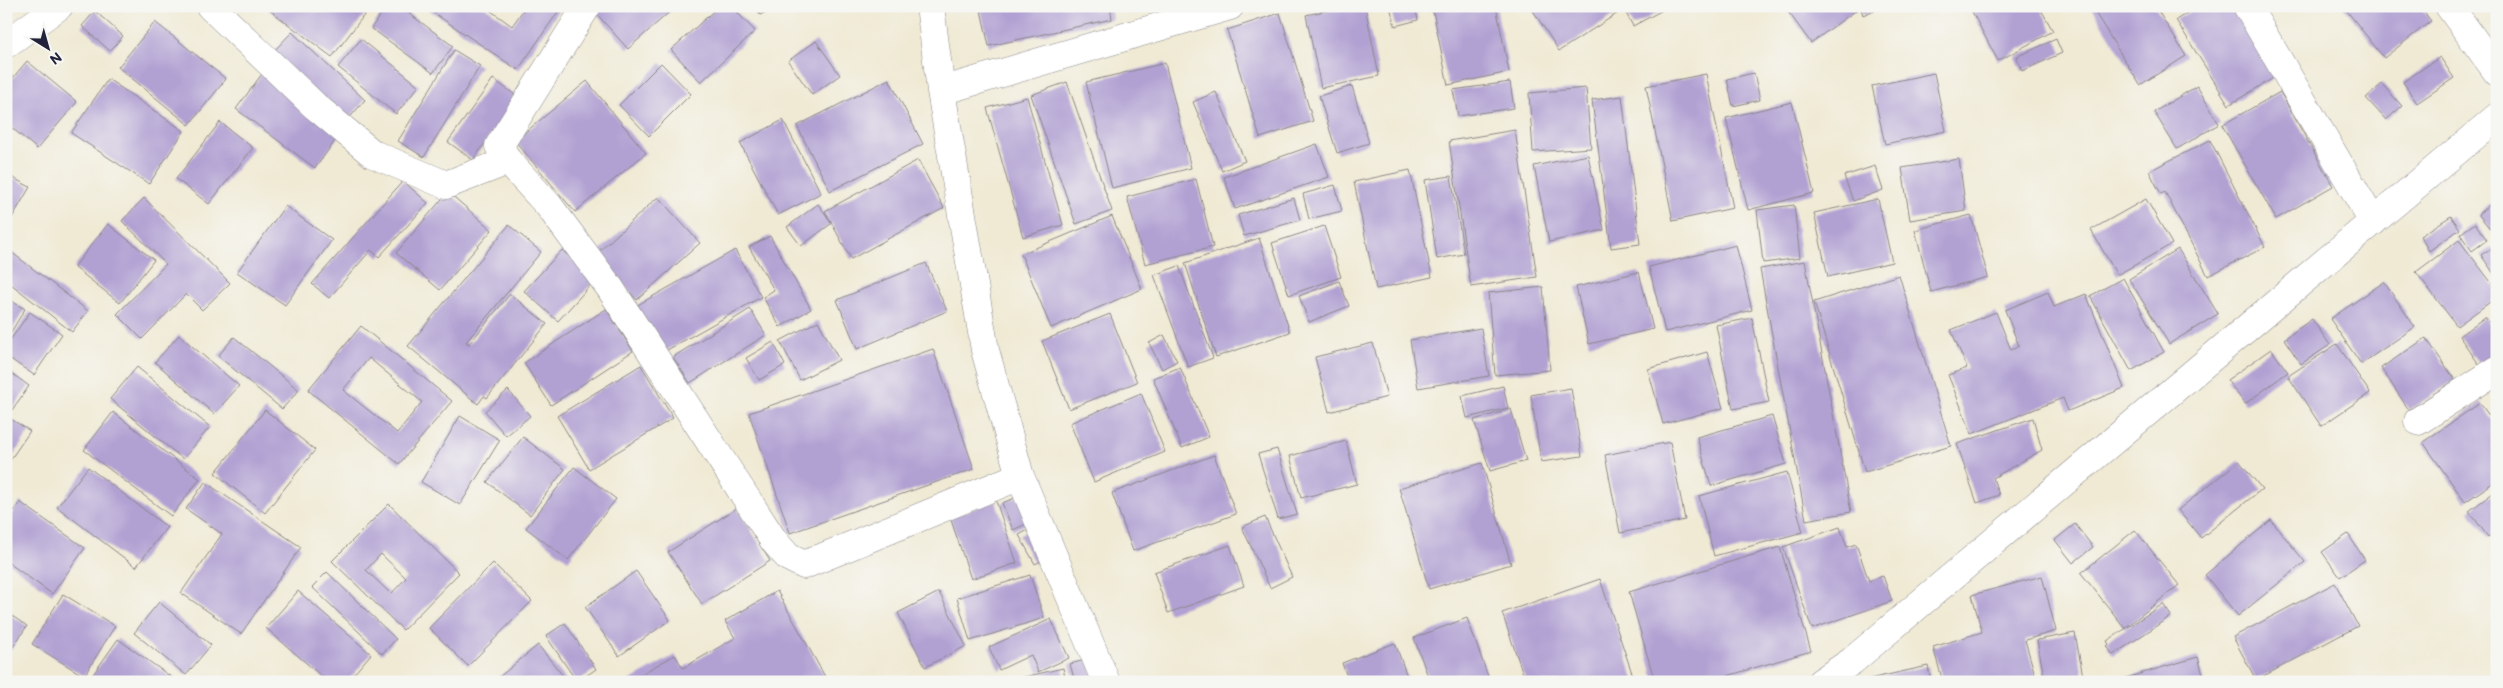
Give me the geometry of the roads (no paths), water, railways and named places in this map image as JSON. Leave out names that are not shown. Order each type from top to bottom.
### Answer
[{"type":"street","points":[[6,44],[59,6]]},
{"type":"street","points":[[210,6],[315,106],[373,154],[446,186],[508,161]]},
{"type":"street","points":[[587,6],[499,146],[508,161],[549,206],[610,288],[774,541],[788,558],[804,565],[1020,476]]},
{"type":"street","points":[[930,6],[942,91],[985,350],[1020,476],[1106,682]]},
{"type":"street","points":[[942,91],[1230,6]]},
{"type":"street","points":[[2247,6],[2373,222]]},
{"type":"street","points":[[2449,6],[2497,72]]},
{"type":"street","points":[[1821,682],[1852,661],[2497,117]]},
{"type":"street","points":[[2418,422],[2497,370]]}]
